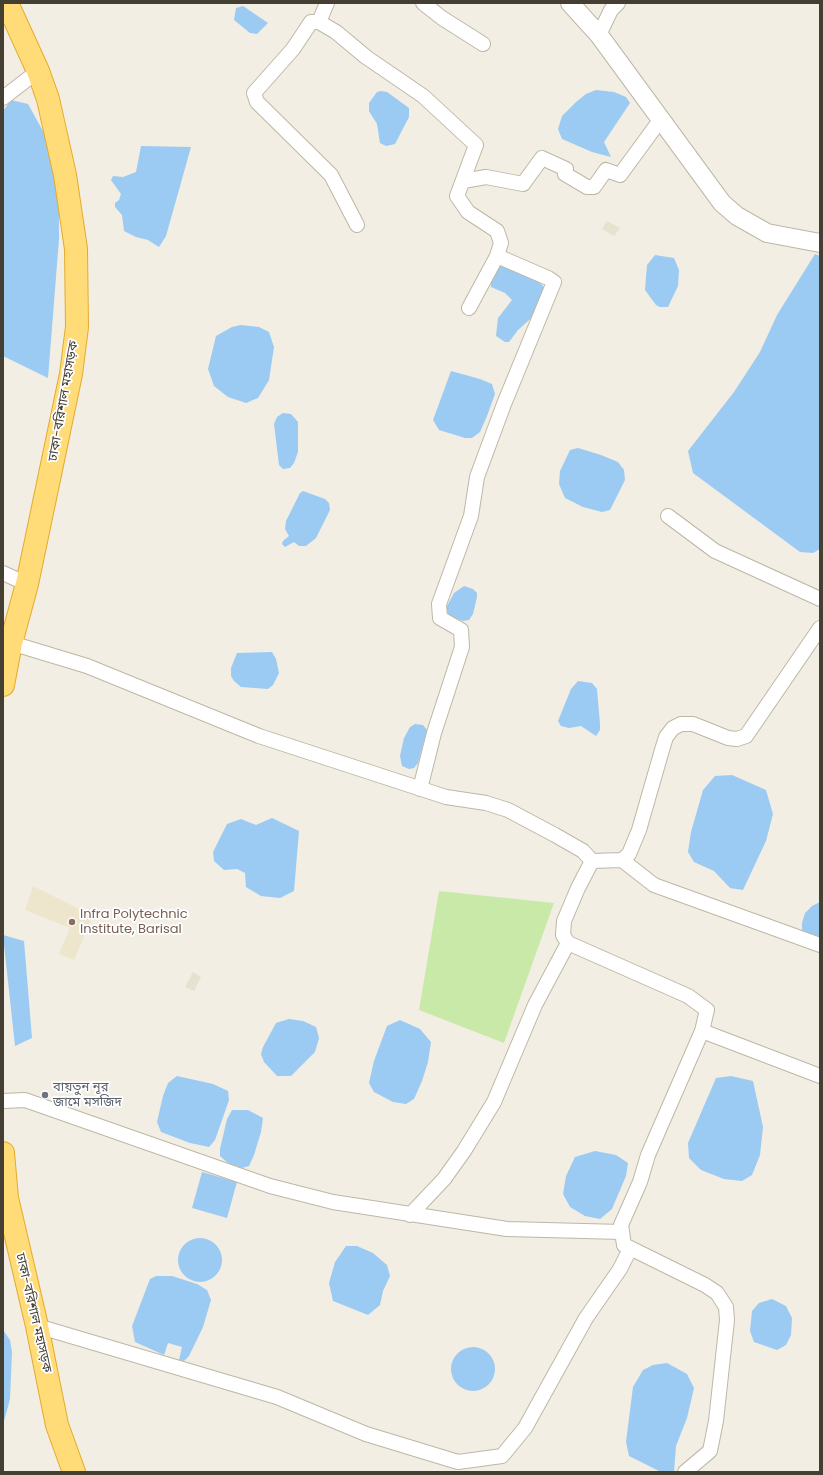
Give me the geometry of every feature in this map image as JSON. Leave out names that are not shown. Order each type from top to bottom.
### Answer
[{"type":"highway","name":"ঢাকা-বরিশাল মহাসড়ক","points":[[3,685],[7,648],[27,584],[71,374],[77,327],[76,249],[68,198],[48,100],[29,77],[7,3]]},
{"type":"highway","name":"ঢাকা-বরিশাল মহাসড়ক","points":[[3,1153],[7,1198],[37,1326],[57,1425],[74,1472]]},
{"type":"street","points":[[319,22],[327,3]]},
{"type":"street","points":[[423,3],[442,18],[483,44]]},
{"type":"street","points":[[570,3],[599,35],[722,203],[737,216],[767,233],[820,243]]},
{"type":"street","points":[[599,35],[611,10],[618,3]]},
{"type":"street","points":[[357,226],[331,175],[257,102],[254,93],[293,49],[310,22],[319,22],[336,32],[366,57],[423,96],[476,145],[457,196],[468,212],[497,231],[502,243],[497,256],[469,308]]},
{"type":"street","points":[[3,98],[29,77]]},
{"type":"street","points":[[463,181],[486,177],[523,184],[542,158],[566,169],[565,174],[587,187],[594,187],[606,170],[620,175],[661,119]]},
{"type":"street","points":[[420,789],[434,733],[462,647],[461,630],[440,618],[439,604],[471,516],[477,477],[501,411],[554,282],[497,256]]},
{"type":"street","points":[[668,516],[715,551],[820,599]]},
{"type":"street","points":[[3,573],[27,584]]},
{"type":"street","points":[[7,648],[87,666],[259,736],[446,797],[486,804],[508,810],[555,834],[582,852],[592,861],[622,860],[629,854],[639,830],[666,737],[673,728],[681,724],[694,724],[728,738],[738,739],[746,736],[820,628]]},
{"type":"street","points":[[622,860],[654,885],[820,945]]},
{"type":"street","points":[[592,861],[583,876],[564,921],[563,935],[568,943],[698,1003],[707,1010],[702,1031],[648,1155],[640,1182],[624,1217],[622,1232],[624,1244],[630,1249],[717,1292],[726,1307],[716,1421],[710,1451],[685,1472]]},
{"type":"street","points":[[410,1215],[444,1179],[464,1151],[494,1102],[535,1006],[568,943]]},
{"type":"street","points":[[702,1031],[820,1076]]},
{"type":"street","points":[[3,1101],[25,1100],[270,1186],[333,1202],[507,1229],[622,1232]]},
{"type":"street","points":[[37,1326],[277,1397],[366,1434],[458,1462],[502,1456],[524,1428],[586,1318],[620,1269],[630,1249]]},
{"type":"shaded area","points":[[607,221],[620,228],[614,236],[602,229]]},
{"type":"shaded area","name":"Infra Polytechnic Institute, Barisal","points":[[33,886],[93,916],[74,960],[59,954],[70,928],[25,910]]},
{"type":"shaded area","points":[[193,972],[201,977],[194,991],[185,987]]},
{"type":"green space","points":[[439,891],[554,903],[504,1043],[419,1010]]},
{"type":"water","points":[[243,6],[268,23],[257,34],[250,33],[234,20],[236,8]]},
{"type":"water","points":[[596,90],[614,92],[626,97],[630,103],[604,142],[611,157],[592,152],[562,139],[558,129],[562,116],[586,94]]},
{"type":"water","points":[[377,92],[387,92],[409,108],[409,117],[395,144],[386,146],[380,143],[377,124],[369,111],[369,103]]},
{"type":"water","points":[[11,100],[28,104],[48,140],[59,201],[59,239],[48,378],[3,356],[3,111]]},
{"type":"water","points":[[141,146],[191,147],[166,236],[159,247],[148,240],[136,237],[124,231],[122,215],[115,207],[115,203],[119,200],[121,194],[111,180],[113,176],[123,177],[136,172]]},
{"type":"water","points":[[815,254],[820,256],[820,549],[813,553],[800,552],[693,473],[688,451],[734,392],[760,352],[777,315]]},
{"type":"water","points":[[655,255],[674,258],[679,270],[678,286],[668,307],[660,307],[656,305],[645,290],[647,265]]},
{"type":"water","points":[[501,264],[536,279],[544,287],[538,312],[518,330],[509,342],[505,342],[496,336],[498,318],[512,300],[505,293],[491,287],[491,278]]},
{"type":"water","points":[[241,325],[259,327],[269,332],[274,347],[269,380],[258,398],[246,403],[228,397],[214,386],[208,369],[216,336],[232,327]]},
{"type":"water","points":[[451,371],[492,384],[495,394],[487,416],[480,432],[472,438],[465,438],[439,430],[433,420]]},
{"type":"water","points":[[283,413],[291,414],[298,422],[298,452],[294,463],[290,468],[283,469],[279,465],[274,424],[277,417]]},
{"type":"water","points":[[578,448],[618,462],[624,470],[625,480],[610,510],[602,512],[583,507],[565,498],[559,484],[560,471],[570,450]]},
{"type":"water","points":[[303,491],[325,499],[329,503],[330,510],[316,538],[306,546],[299,546],[294,542],[285,547],[282,544],[283,541],[289,536],[285,529],[286,521],[300,493]]},
{"type":"water","points":[[464,586],[473,589],[477,593],[477,597],[473,614],[469,620],[463,621],[449,616],[447,606],[454,593]]},
{"type":"water","points":[[272,652],[276,659],[279,673],[273,685],[268,689],[241,687],[234,681],[231,676],[231,668],[237,653]]},
{"type":"water","points":[[578,681],[592,683],[597,689],[600,730],[596,736],[581,726],[569,728],[561,726],[558,721],[571,689]]},
{"type":"water","points":[[415,724],[423,725],[427,730],[418,763],[414,768],[409,769],[402,766],[400,756],[404,738],[410,727]]},
{"type":"water","points":[[732,775],[766,790],[773,814],[766,841],[743,890],[730,888],[714,871],[694,862],[688,852],[691,832],[703,790],[715,776]]},
{"type":"water","points":[[272,818],[299,831],[294,891],[280,898],[261,896],[246,887],[245,873],[237,869],[224,870],[214,861],[213,852],[227,824],[241,819],[256,825]]},
{"type":"water","points":[[820,902],[820,940],[807,936],[802,930],[802,923],[805,913],[812,906]]},
{"type":"water","points":[[3,935],[24,941],[32,1038],[15,1046]]},
{"type":"water","points":[[289,1019],[303,1021],[316,1027],[319,1038],[315,1052],[291,1076],[277,1076],[264,1062],[261,1054],[263,1047],[276,1023]]},
{"type":"water","points":[[400,1020],[420,1029],[431,1042],[428,1062],[422,1081],[414,1099],[406,1104],[393,1102],[374,1092],[369,1083],[374,1061],[387,1026]]},
{"type":"water","points":[[177,1076],[213,1084],[228,1091],[229,1100],[215,1140],[209,1147],[190,1143],[161,1132],[157,1122],[163,1096],[168,1083]]},
{"type":"water","points":[[731,1076],[753,1081],[763,1127],[760,1155],[752,1175],[742,1181],[724,1179],[701,1170],[689,1158],[688,1143],[716,1078]]},
{"type":"water","points":[[232,1110],[248,1110],[263,1118],[261,1132],[254,1155],[249,1166],[242,1168],[228,1163],[220,1156],[220,1149],[227,1119]]},
{"type":"water","points":[[595,1151],[616,1155],[628,1163],[626,1176],[612,1209],[600,1219],[585,1216],[570,1207],[563,1194],[566,1176],[575,1157]]},
{"type":"water","points":[[202,1172],[237,1182],[227,1218],[192,1208]]},
{"type":"water","points":[[200,1238],[212,1242],[218,1248],[222,1260],[218,1272],[212,1278],[200,1282],[188,1278],[182,1272],[178,1260],[182,1248],[188,1242]]},
{"type":"water","points":[[346,1246],[357,1246],[373,1253],[387,1265],[390,1276],[383,1291],[380,1305],[368,1315],[333,1301],[329,1283],[335,1262]]},
{"type":"water","points":[[156,1276],[172,1276],[197,1284],[207,1290],[211,1300],[203,1327],[189,1356],[184,1361],[179,1360],[182,1347],[168,1343],[164,1355],[135,1342],[132,1326],[150,1279]]},
{"type":"water","points":[[772,1299],[786,1306],[792,1318],[791,1335],[786,1345],[777,1350],[754,1342],[750,1331],[752,1311],[759,1303]]},
{"type":"water","points":[[3,1330],[10,1340],[12,1352],[10,1399],[3,1425]]},
{"type":"water","points":[[469,1347],[477,1347],[489,1353],[495,1365],[495,1373],[489,1385],[477,1391],[469,1391],[457,1385],[451,1373],[451,1365],[457,1353]]},
{"type":"water","points":[[667,1363],[687,1374],[694,1388],[687,1418],[676,1446],[674,1472],[661,1472],[629,1456],[626,1442],[633,1387],[643,1370],[653,1365]]},
{"type":"place","name":"Infra Polytechnic Institute, Barisal","points":[[72,922]]},
{"type":"place","name":"বায়তুন নূর জামে মসজিদ","points":[[45,1095]]}]
